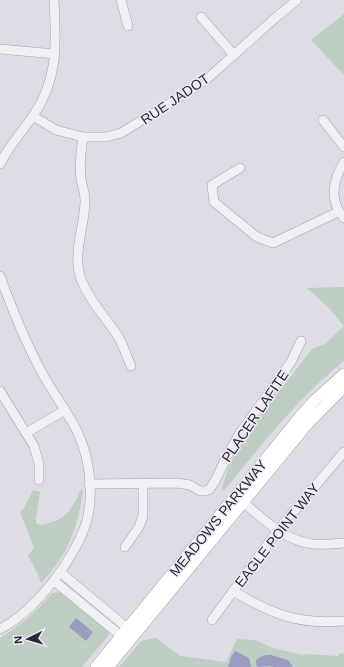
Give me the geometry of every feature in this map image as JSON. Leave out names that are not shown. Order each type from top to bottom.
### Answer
[{"type":"main road","name":"MEADOWS PARKWAY","points":[[96,667],[128,635],[239,499],[299,418],[344,374]]},
{"type":"main road","name":"MEADOWS PARKWAY","points":[[239,499],[335,394],[344,387]]},
{"type":"main road","name":"MEADOWS PARKWAY","points":[[108,667],[128,635]]},
{"type":"street","points":[[0,164],[8,148],[33,116],[44,98],[50,83],[54,69],[55,54],[54,0]]},
{"type":"street","points":[[121,0],[128,26]]},
{"type":"street","name":"RUE JADOT","points":[[33,116],[56,130],[83,137],[106,137],[121,133],[185,94],[208,78],[297,0]]},
{"type":"street","points":[[201,17],[234,55]]},
{"type":"street","points":[[0,49],[55,54]]},
{"type":"street","points":[[323,120],[344,147]]},
{"type":"street","points":[[83,137],[80,163],[81,181],[85,198],[85,215],[79,242],[77,265],[83,284],[96,307],[119,338],[132,366]]},
{"type":"street","points":[[240,168],[212,185],[214,202],[257,237],[273,243],[341,215],[334,193],[336,175],[344,162]]},
{"type":"street","points":[[0,629],[27,609],[54,581],[73,552],[83,533],[88,510],[90,484],[83,444],[76,429],[33,356],[1,280]]},
{"type":"street","name":"PLACER LAFITE","points":[[90,484],[177,483],[190,486],[200,491],[210,489],[236,440],[291,362],[301,341]]},
{"type":"street","points":[[0,391],[37,454],[40,480]]},
{"type":"street","points":[[26,433],[65,410]]},
{"type":"street","name":"EAGLE POINT WAY","points":[[212,620],[278,530],[344,452]]},
{"type":"street","points":[[124,547],[139,527],[143,516],[143,483]]},
{"type":"street","points":[[239,499],[278,530],[294,540],[312,544],[328,545],[344,542]]},
{"type":"street","points":[[60,572],[128,635]]},
{"type":"street","points":[[54,581],[128,635]]},
{"type":"street","points":[[233,591],[267,610],[291,618],[308,622],[344,621]]},
{"type":"green space","points":[[344,14],[344,75],[311,40]]},
{"type":"green space","points":[[344,287],[344,326],[328,307],[307,288]]},
{"type":"green space","points":[[344,326],[344,361],[311,390],[296,406],[266,439],[224,491],[222,488],[229,465],[257,420],[312,349],[325,344]]},
{"type":"green space","points":[[81,489],[83,490],[81,504],[75,529],[65,551],[41,583],[28,555],[34,548],[20,512],[24,508],[33,490],[40,492],[36,523],[40,525],[56,521],[62,518],[70,509]]},
{"type":"green space","points":[[63,592],[108,631],[109,635],[82,667],[0,667],[0,638],[28,618],[52,593]]},
{"type":"green space","points":[[156,638],[180,656],[226,662],[237,639],[255,640],[273,648],[303,655],[337,656],[344,653],[344,667],[119,667],[141,641]]},
{"type":"water","points":[[76,618],[93,632],[86,641],[69,627]]},
{"type":"water","points":[[235,651],[249,658],[251,667],[228,667],[231,657]]},
{"type":"water","points":[[271,655],[288,660],[293,667],[259,667],[256,665],[256,661],[260,657]]}]
